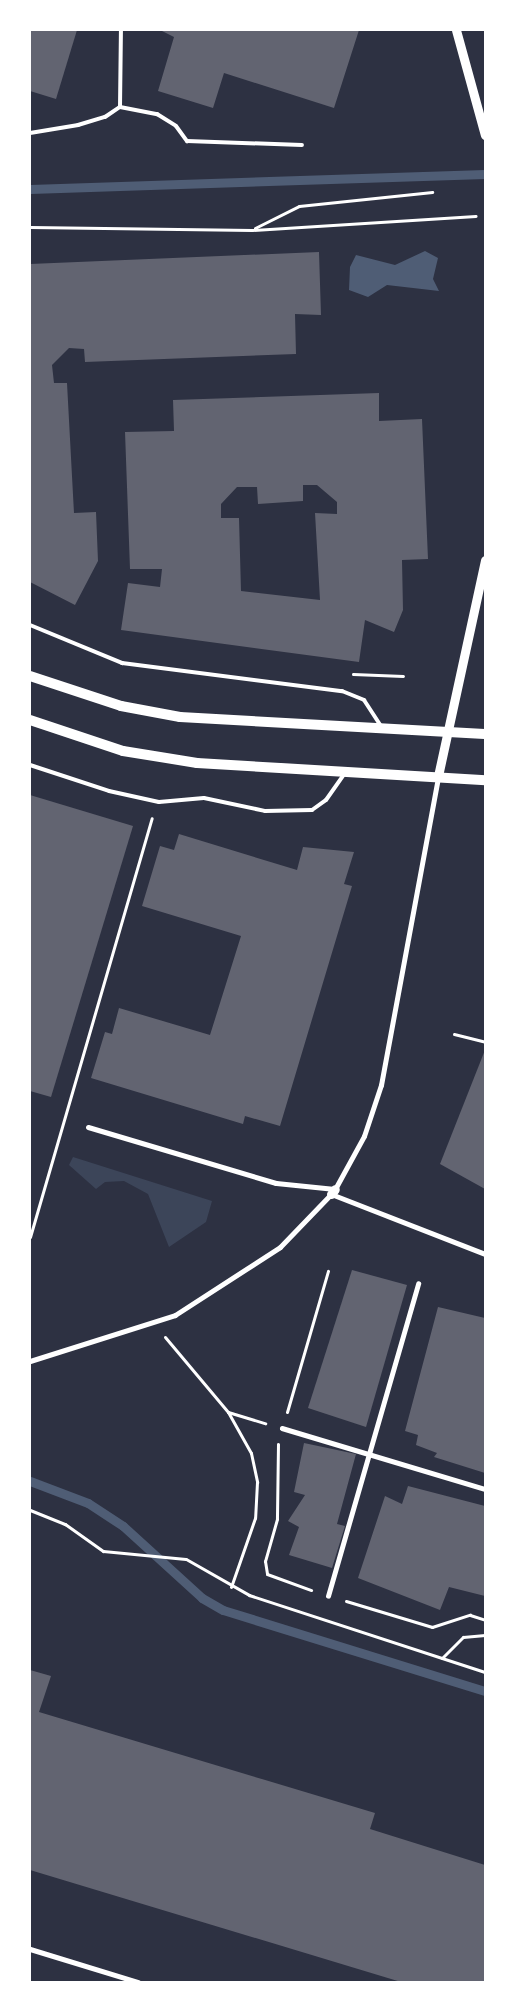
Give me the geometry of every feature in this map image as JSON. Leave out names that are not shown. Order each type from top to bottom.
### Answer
[{"type":"main road","points":[[30,676],[120,706],[180,717],[485,734]]},
{"type":"main road","points":[[30,720],[155,758],[485,780]]},
{"type":"street","points":[[456,30],[485,134]]},
{"type":"street","points":[[30,1361],[175,1315],[280,1246],[333,1192],[361,1144],[381,1085],[438,776],[485,560]]},
{"type":"street","points":[[88,1128],[276,1183],[333,1192],[485,1254]]},
{"type":"street","points":[[328,1596],[418,1284]]},
{"type":"street","points":[[282,1428],[370,1452],[485,1488]]},
{"type":"street","points":[[30,1949],[138,1982]]},
{"type":"lane","points":[[120,107],[121,30]]},
{"type":"lane","points":[[30,133],[78,125],[105,117],[120,107],[157,114],[176,126],[187,141],[302,145]]},
{"type":"lane","points":[[30,625],[122,663],[342,691],[364,700],[382,728]]},
{"type":"lane","points":[[30,765],[109,791],[159,802],[204,798],[265,811],[312,810],[326,800],[346,772]]},
{"type":"path","points":[[252,230],[307,204],[432,192]]},
{"type":"path","points":[[30,227],[252,230],[476,216]]},
{"type":"path","points":[[30,1237],[153,818]]},
{"type":"path","points":[[454,1034],[485,1042]]},
{"type":"path","points":[[297,1378],[328,1271]]},
{"type":"path","points":[[176,1350],[228,1412],[250,1453],[257,1482],[255,1518],[231,1587]]},
{"type":"path","points":[[228,1412],[282,1428]]},
{"type":"path","points":[[30,1510],[65,1524],[103,1551],[136,1556],[170,1557],[202,1566],[231,1587],[485,1672]]},
{"type":"path","points":[[442,1658],[463,1637],[485,1635]]},
{"type":"shaded area","points":[[425,251],[438,258],[433,279],[439,291],[387,285],[368,297],[349,290],[350,267],[356,255],[395,265]]},
{"type":"shaded area","points":[[73,1157],[212,1201],[206,1222],[169,1247],[148,1194],[124,1181],[105,1182],[96,1189],[69,1165]]},
{"type":"building","points":[[30,30],[77,30],[56,99],[30,91]]},
{"type":"building","points":[[160,30],[359,30],[334,108],[224,73],[213,108],[158,91],[174,37]]},
{"type":"building","points":[[319,252],[321,315],[295,314],[296,354],[85,362],[84,349],[69,348],[52,365],[54,383],[67,383],[74,513],[96,512],[98,561],[75,605],[30,582],[30,264]]},
{"type":"building","points":[[379,393],[379,421],[422,419],[428,559],[402,560],[403,610],[394,632],[365,620],[359,662],[121,630],[128,583],[160,587],[162,569],[130,569],[125,432],[174,431],[173,400]],"holes":[[[303,485],[317,485],[337,502],[337,514],[315,513],[320,600],[241,591],[239,518],[221,518],[221,504],[237,487],[257,487],[258,504],[303,501]]]},
{"type":"building","points":[[30,795],[133,826],[51,1097],[30,1091]]},
{"type":"building","points":[[179,834],[297,870],[303,847],[354,852],[344,884],[352,886],[280,1126],[245,1116],[243,1124],[91,1078],[105,1032],[112,1034],[119,1008],[210,1035],[241,936],[142,906],[160,846],[174,850]]},
{"type":"building","points":[[485,1050],[485,1189],[440,1164]]},
{"type":"building","points":[[352,1270],[407,1285],[366,1427],[308,1408]]},
{"type":"building","points":[[438,1307],[485,1318],[485,1473],[434,1457],[437,1453],[416,1445],[418,1435],[405,1431]]},
{"type":"building","points":[[304,1443],[356,1454],[337,1524],[345,1526],[332,1568],[289,1555],[299,1527],[288,1521],[305,1495],[294,1492]]},
{"type":"building","points":[[408,1486],[485,1506],[485,1596],[449,1587],[440,1610],[358,1578],[385,1496],[402,1504]]},
{"type":"building","points":[[30,1670],[51,1676],[39,1712],[375,1813],[370,1829],[485,1865],[485,1982],[401,1982],[30,1870]]},
{"type":"waterway","points":[[30,189],[485,174]]},
{"type":"waterway","points":[[30,1481],[88,1503],[123,1526],[202,1598],[223,1610],[485,1691]]}]
